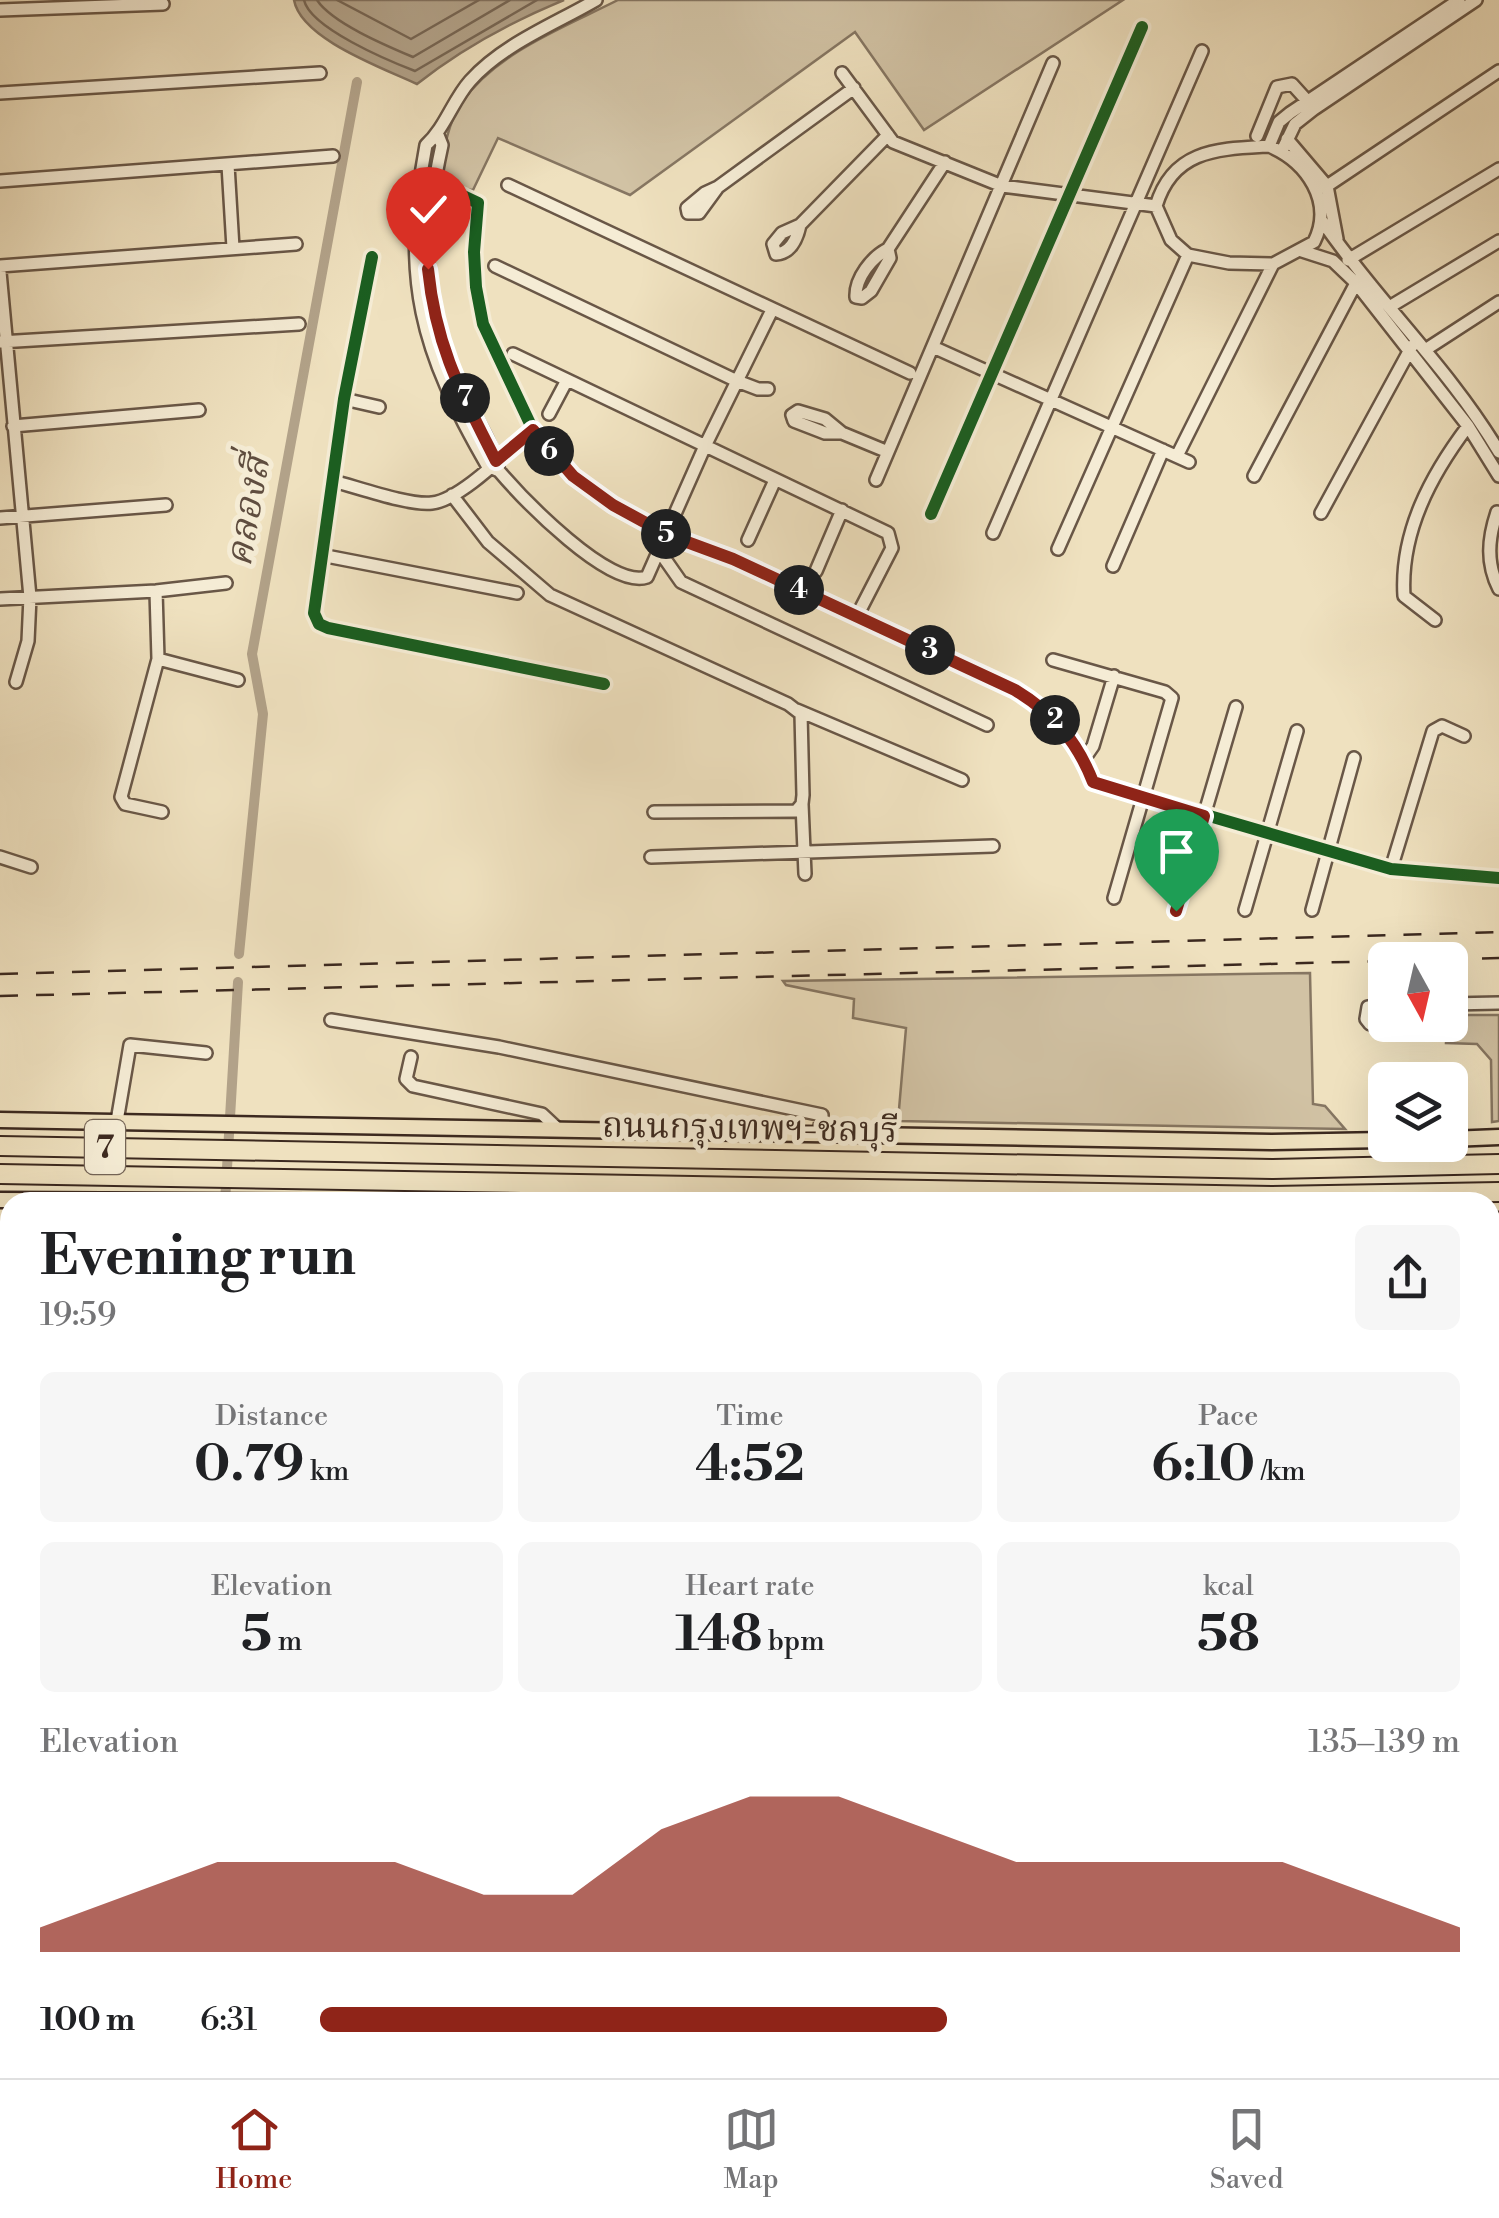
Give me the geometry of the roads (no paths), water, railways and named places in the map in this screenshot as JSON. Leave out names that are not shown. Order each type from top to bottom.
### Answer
[{"type":"highway","name":"ถนนกรุงเทพฯ-ชลบุรี","points":[[0,1146],[1273,1168],[1499,1164]]},
{"type":"highway","name":"ถนนกรุงเทพฯ-ชลบุรี","points":[[0,1174],[1046,1192]]},
{"type":"main road","points":[[0,1120],[1368,1140]]},
{"type":"main road","points":[[1468,1138],[1499,1137]]},
{"type":"street","points":[[596,0],[498,56],[472,79],[444,118],[438,135],[442,145],[425,193],[428,269],[436,329],[494,466],[567,540],[631,577],[648,577],[705,446],[772,310]]},
{"type":"street","points":[[1285,145],[1310,105],[1458,0]]},
{"type":"street","points":[[1269,146],[1280,122],[1476,0]]},
{"type":"street","points":[[0,10],[163,4]]},
{"type":"street","points":[[932,514],[1142,27]]},
{"type":"street","points":[[993,533],[1202,51]]},
{"type":"street","points":[[876,480],[1053,63]]},
{"type":"street","points":[[1323,187],[1499,71]]},
{"type":"street","points":[[842,72],[893,142],[1002,186],[1156,206]]},
{"type":"street","points":[[0,93],[320,73]]},
{"type":"street","points":[[1257,136],[1277,88],[1292,84],[1310,105]]},
{"type":"street","points":[[718,188],[854,88]]},
{"type":"street","points":[[800,225],[888,135]]},
{"type":"street","points":[[1285,145],[1323,187],[1335,214],[1337,243]]},
{"type":"street","points":[[1285,145],[1223,149],[1192,160],[1163,183],[1156,206],[1171,240],[1188,255],[1228,263],[1273,264],[1314,242],[1322,221],[1323,187]]},
{"type":"street","points":[[0,182],[332,156]]},
{"type":"street","points":[[888,250],[944,162]]},
{"type":"street","points":[[228,164],[233,248]]},
{"type":"street","points":[[1348,260],[1499,169]]},
{"type":"street","points":[[508,185],[910,373]]},
{"type":"street","points":[[425,193],[460,195],[478,203],[475,272],[483,324],[533,430],[573,476],[613,505],[668,535],[733,559],[1015,690],[1042,706],[1084,759],[1093,782],[1391,870],[1499,878]]},
{"type":"street","points":[[1322,221],[1348,260],[1391,306],[1499,476]]},
{"type":"street","points":[[1391,306],[1499,241]]},
{"type":"street","points":[[16,682],[28,641],[30,597],[3,342],[0,269],[296,244]]},
{"type":"street","points":[[1302,251],[1334,261],[1413,344],[1424,350],[1499,452]]},
{"type":"street","points":[[1058,548],[1188,255]]},
{"type":"street","points":[[372,257],[344,399],[321,555],[314,612],[320,624],[604,684]]},
{"type":"street","points":[[1176,456],[1273,264]]},
{"type":"street","points":[[495,266],[737,381],[768,389]]},
{"type":"street","points":[[1254,476],[1356,284]]},
{"type":"street","points":[[1424,350],[1499,302]]},
{"type":"street","points":[[3,342],[299,324]]},
{"type":"street","points":[[1321,514],[1413,344]]},
{"type":"street","points":[[934,347],[1189,462]]},
{"type":"street","points":[[513,354],[888,533],[893,542],[857,616]]},
{"type":"street","points":[[549,414],[567,380]]},
{"type":"street","points":[[344,399],[380,407]]},
{"type":"street","points":[[13,426],[199,410]]},
{"type":"street","points":[[1436,620],[1404,596],[1409,552],[1428,483],[1468,426]]},
{"type":"street","points":[[333,481],[421,503],[438,502],[494,466],[533,430]]},
{"type":"street","points":[[842,433],[888,452]]},
{"type":"street","points":[[1112,566],[1163,450]]},
{"type":"street","points":[[748,540],[775,480]]},
{"type":"street","points":[[452,496],[488,542],[550,596],[797,710],[962,780]]},
{"type":"street","points":[[0,518],[166,505]]},
{"type":"street","points":[[816,571],[842,510]]},
{"type":"street","points":[[1497,512],[1490,532],[1499,589]]},
{"type":"street","points":[[660,552],[680,582],[987,725]]},
{"type":"street","points":[[321,555],[517,593]]},
{"type":"street","points":[[0,599],[156,591],[226,583]]},
{"type":"street","points":[[156,591],[158,658],[121,797],[125,804],[162,812]]},
{"type":"street","points":[[158,658],[238,680]]},
{"type":"street","points":[[1054,660],[1166,692],[1172,698],[1114,898]]},
{"type":"street","points":[[1084,759],[1093,746],[1114,676]]},
{"type":"street","points":[[1176,911],[1236,707]]},
{"type":"street","points":[[797,710],[802,718],[805,874]]},
{"type":"street","points":[[1391,870],[1433,731],[1442,726],[1464,736]]},
{"type":"street","points":[[1245,910],[1297,731]]},
{"type":"street","points":[[1312,910],[1354,758]]},
{"type":"street","points":[[654,812],[791,812],[802,804]]},
{"type":"street","points":[[651,856],[993,846]]},
{"type":"street","points":[[0,857],[31,867]]},
{"type":"street","points":[[1468,1004],[1499,1003]]},
{"type":"street","points":[[331,1020],[484,1044],[822,1114],[820,1132]]},
{"type":"street","points":[[117,1121],[130,1045],[206,1054]]},
{"type":"street","points":[[411,1057],[408,1083],[542,1114],[557,1128]]},
{"type":"water","points":[[294,0],[564,0],[488,37],[417,84],[327,39],[300,14]]},
{"type":"waterway","name":"คลองสี่","points":[[239,954],[263,714],[252,654],[357,82]]},
{"type":"waterway","name":"คลองสี่","points":[[226,1192],[238,982]]},
{"type":"railway","points":[[0,974],[1499,932]]},
{"type":"railway","points":[[1468,959],[1499,958]]},
{"type":"railway","points":[[0,996],[1368,961]]}]
